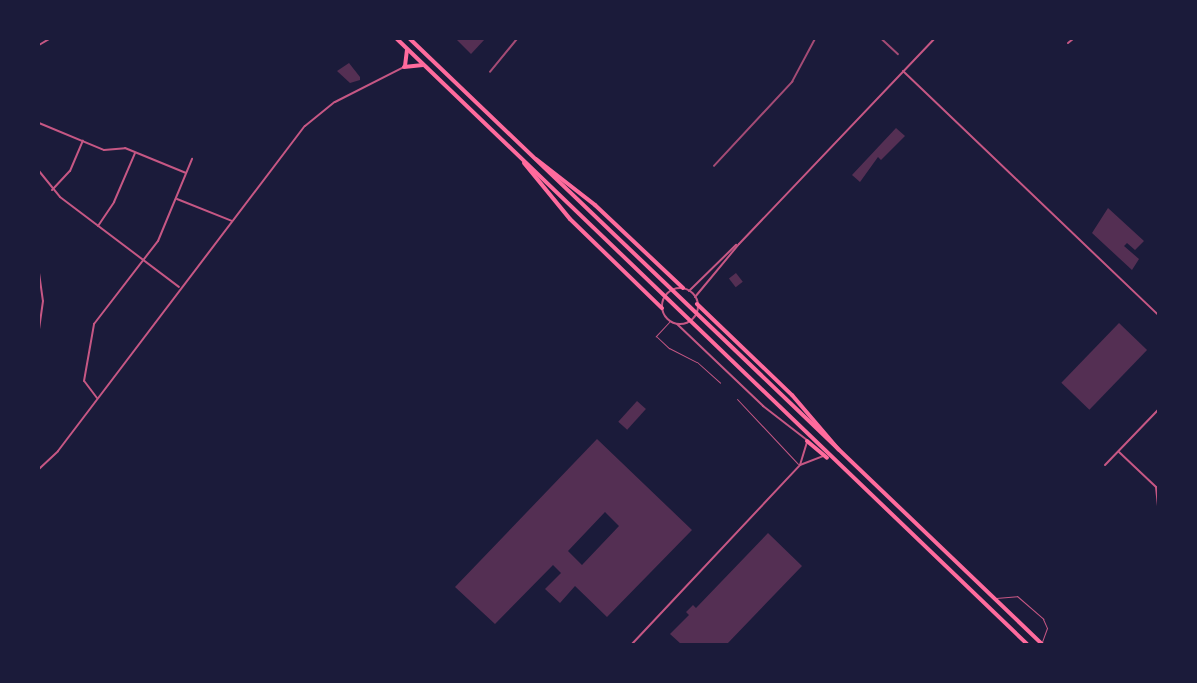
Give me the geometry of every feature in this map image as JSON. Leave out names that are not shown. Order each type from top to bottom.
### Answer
[{"type":"highway","points":[[397,39],[833,461],[1027,644]]},
{"type":"highway","points":[[410,39],[842,456],[995,598],[1041,644]]},
{"type":"highway","points":[[406,48],[404,67],[423,65]]},
{"type":"highway","points":[[528,153],[595,205],[683,288]]},
{"type":"highway","points":[[521,158],[570,219],[662,308]]},
{"type":"highway","points":[[697,304],[792,395],[842,456]]},
{"type":"highway","points":[[807,441],[833,461]]},
{"type":"street","points":[[39,45],[49,39]]},
{"type":"street","points":[[695,297],[739,243],[934,39]]},
{"type":"street","points":[[1068,43],[1073,39]]},
{"type":"street","points":[[39,469],[58,451],[180,288],[313,118],[404,67]]},
{"type":"street","points":[[903,71],[1158,315]]},
{"type":"street","points":[[39,123],[104,150],[120,147],[186,173]]},
{"type":"street","points":[[52,190],[70,171],[83,141]]},
{"type":"street","points":[[98,226],[114,202],[135,153]]},
{"type":"street","points":[[97,398],[84,381],[94,324],[162,233],[192,159]]},
{"type":"street","points":[[39,171],[52,190],[180,288]]},
{"type":"street","points":[[176,198],[232,221]]},
{"type":"street","points":[[689,291],[728,249],[739,243]]},
{"type":"street","points":[[39,273],[43,301],[39,329]]},
{"type":"street","points":[[677,324],[692,319],[697,304],[695,297],[683,288],[666,295],[662,308],[670,321],[677,324],[763,406],[807,441],[800,465]]},
{"type":"street","points":[[1105,465],[1158,410]]},
{"type":"street","points":[[1118,452],[1156,487],[1158,507]]},
{"type":"street","points":[[632,644],[800,465],[824,456]]},
{"type":"lane","points":[[670,321],[656,336],[669,348],[697,362],[720,383]]},
{"type":"lane","points":[[737,399],[800,465]]},
{"type":"lane","points":[[995,598],[1017,596],[1042,620],[1047,628],[1041,644]]},
{"type":"building","points":[[456,39],[485,39],[471,54]]},
{"type":"building","points":[[349,63],[360,80],[350,83],[337,71]]},
{"type":"building","points":[[896,128],[905,136],[881,160],[878,157],[860,182],[852,175]]},
{"type":"building","points":[[1108,208],[1144,241],[1135,250],[1127,243],[1124,246],[1139,259],[1132,270],[1092,233]]},
{"type":"building","points":[[736,273],[743,282],[736,287],[729,279]]},
{"type":"building","points":[[1119,323],[1147,350],[1089,410],[1061,383]]},
{"type":"building","points":[[637,401],[646,409],[627,430],[618,422]]},
{"type":"building","points":[[597,439],[692,530],[607,617],[575,586],[560,603],[545,589],[561,573],[553,565],[495,624],[455,587]],"holes":[[[605,512],[619,526],[582,565],[568,551]]]},
{"type":"building","points":[[768,533],[802,566],[727,644],[681,644],[670,634],[689,615],[686,612],[693,605],[696,608]]},
{"type":"railway","points":[[490,72],[517,39]]},
{"type":"railway","points":[[714,166],[792,82],[815,39]]},
{"type":"railway","points":[[882,39],[898,54]]}]
